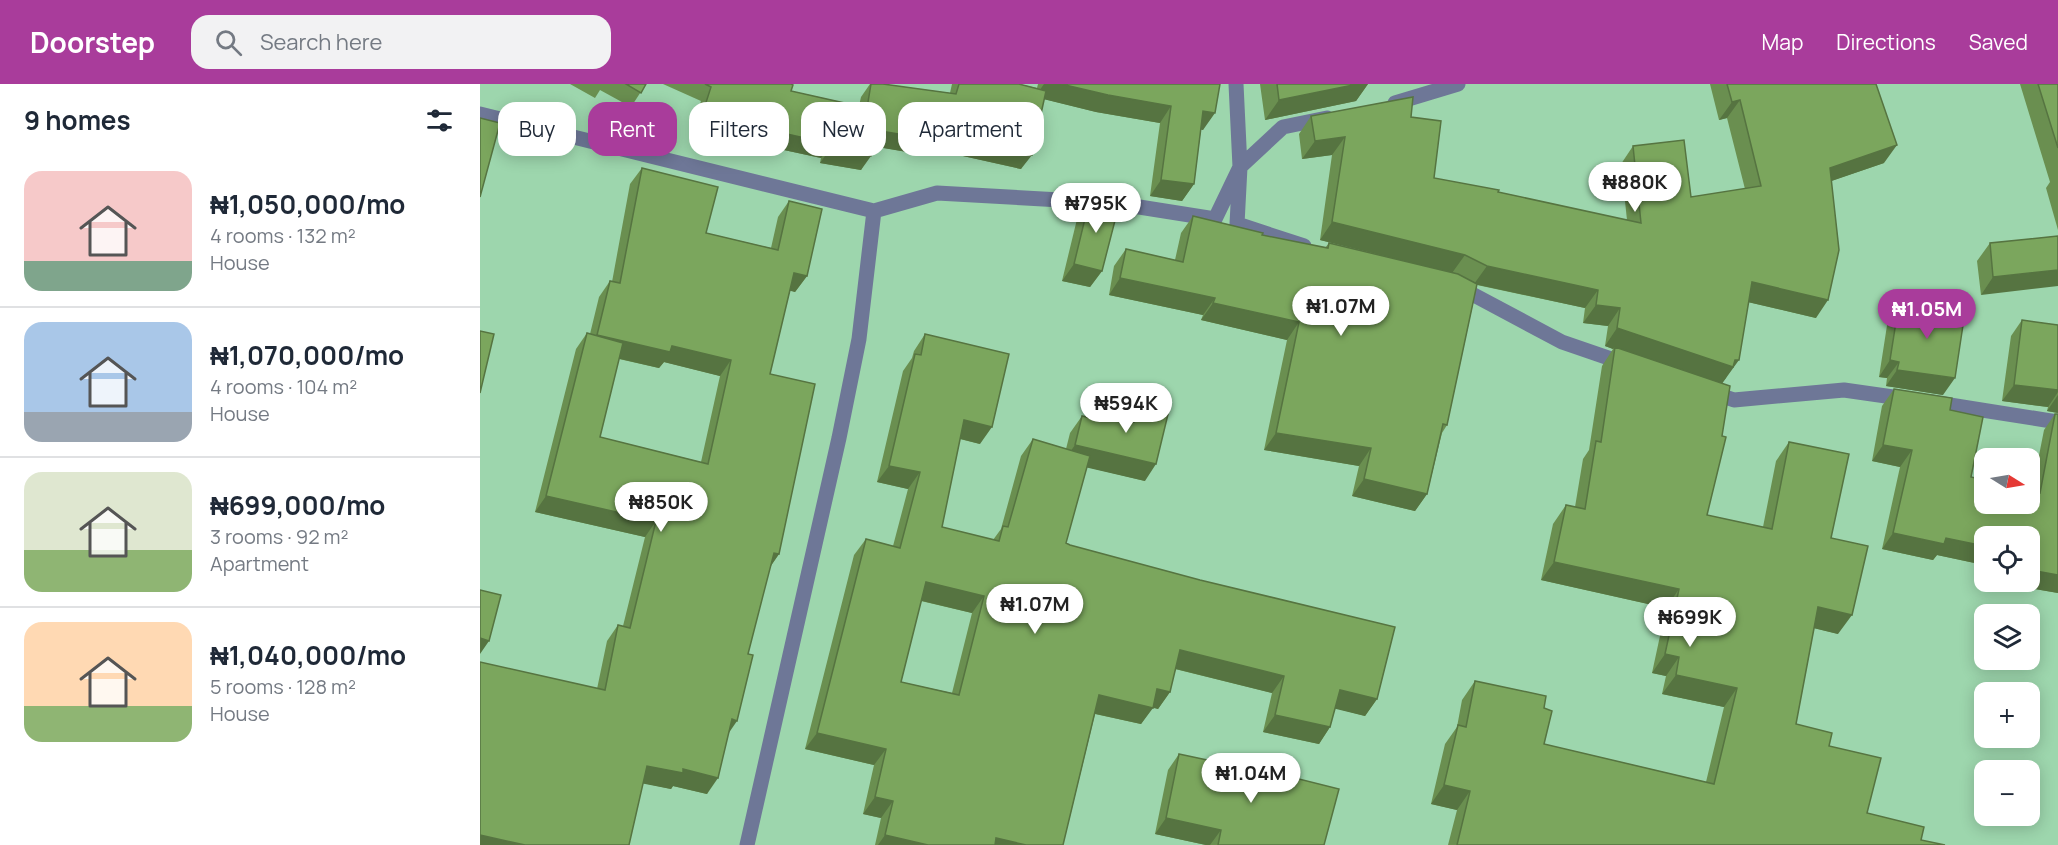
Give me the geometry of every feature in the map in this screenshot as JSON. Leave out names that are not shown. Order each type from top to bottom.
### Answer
[{"type":"street","points":[[1236,84],[1240,167],[1237,224],[1314,249]]},
{"type":"street","points":[[1380,106],[1458,84]]},
{"type":"street","points":[[480,114],[874,211],[937,193],[1114,203],[1215,219],[1240,167],[1283,127],[1337,116]]},
{"type":"street","points":[[747,845],[839,438],[859,339],[874,211]]},
{"type":"street","points":[[1438,279],[1450,282],[1562,342],[1637,367]]},
{"type":"street","points":[[1691,385],[1734,400],[1844,390],[2058,422]]},
{"type":"building","points":[[626,84],[646,84],[641,93]]},
{"type":"building","points":[[705,84],[791,84],[793,85],[791,91],[840,102],[801,102],[801,137],[789,134],[789,102],[706,102],[711,87]]},
{"type":"building","points":[[871,84],[956,94],[959,84],[1019,84],[1046,91],[1044,102],[898,102],[898,134],[886,132],[886,102],[868,102]]},
{"type":"building","points":[[1061,84],[1220,84],[1215,113],[1203,111],[1194,184],[1161,180],[1171,106]]},
{"type":"building","points":[[1277,84],[1358,84],[1279,100]]},
{"type":"building","points":[[1727,84],[1876,84],[1897,145],[1830,168],[1839,250],[1828,300],[1752,282],[1739,360],[1735,360],[1733,367],[1617,328],[1620,308],[1596,305],[1598,290],[1487,266],[1465,255],[1332,222],[1345,137],[1315,141],[1311,116],[1413,97],[1411,117],[1441,121],[1434,178],[1499,190],[1498,192],[1641,223],[1633,146],[1684,140],[1691,197],[1761,186],[1740,100],[1732,102]]},
{"type":"building","points":[[2038,84],[2058,84],[2058,148]]},
{"type":"building","points":[[480,118],[498,122],[498,130],[480,197]]},
{"type":"building","points":[[642,168],[718,187],[706,233],[778,250],[789,201],[822,209],[807,276],[794,273],[770,374],[815,384],[779,554],[774,553],[748,654],[753,655],[737,721],[732,719],[718,778],[683,769],[683,773],[647,766],[629,845],[525,845],[480,835],[480,662],[605,690],[618,625],[630,628],[656,521],[546,496],[587,333],[623,343],[600,437],[708,464],[731,360],[672,346],[670,352],[597,335],[610,281],[620,283]]},
{"type":"building","points":[[1090,198],[1119,205],[1102,271],[1074,264]]},
{"type":"building","points":[[1193,216],[1263,233],[1262,235],[1328,248],[1329,243],[1458,274],[1477,284],[1447,425],[1443,424],[1427,494],[1364,479],[1371,448],[1276,433],[1299,322],[1213,303],[1215,298],[1120,278],[1126,249],[1183,262]]},
{"type":"building","points":[[2058,236],[2058,270],[1993,277],[1990,243]]},
{"type":"building","points":[[1899,303],[1965,312],[1955,378],[1897,370],[1899,362],[1890,360]]},
{"type":"building","points":[[2022,320],[2058,325],[2058,390],[2014,385]]},
{"type":"building","points":[[480,331],[494,334],[480,393]]},
{"type":"building","points":[[925,334],[1009,354],[992,427],[964,420],[942,527],[999,541],[1003,526],[1008,527],[1033,439],[1090,456],[1066,543],[1200,580],[1395,627],[1377,699],[1340,690],[1330,727],[1275,715],[1284,676],[1180,650],[1170,692],[1157,689],[1153,708],[1099,695],[1063,845],[1026,845],[996,838],[995,845],[928,845],[885,835],[893,801],[875,797],[886,749],[817,733],[866,539],[900,548],[920,472],[889,466],[915,354],[921,355]],"holes":[[[926,582],[984,596],[959,695],[901,682]]]},
{"type":"building","points":[[1615,347],[1730,386],[1722,436],[1726,437],[1707,515],[1772,529],[1789,442],[1849,454],[1831,538],[1868,546],[1852,615],[1818,607],[1796,724],[1832,733],[1829,746],[1881,758],[1867,813],[1924,827],[1921,840],[1945,845],[1457,845],[1470,791],[1444,785],[1458,725],[1466,727],[1475,681],[1546,696],[1544,708],[1552,711],[1544,744],[1714,784],[1737,688],[1676,675],[1679,657],[1665,654],[1679,589],[1554,562],[1566,505],[1585,509],[1596,441],[1601,442]]},
{"type":"building","points":[[1894,389],[1952,398],[1950,410],[1983,417],[1977,448],[1974,448],[1971,477],[1974,478],[1974,514],[2040,514],[2040,493],[2055,414],[2058,414],[2058,575],[2040,572],[2040,526],[1974,526],[1974,544],[1946,538],[1944,544],[1893,533],[1912,450],[1883,445]]},
{"type":"building","points":[[1138,403],[1169,410],[1156,464],[1075,445],[1082,416],[1095,419],[1096,413],[1134,422]]},
{"type":"building","points":[[480,590],[501,595],[489,641],[480,638]]},
{"type":"building","points":[[1179,754],[1259,771],[1259,769],[1339,789],[1324,845],[1218,845],[1221,830],[1166,818]]}]
